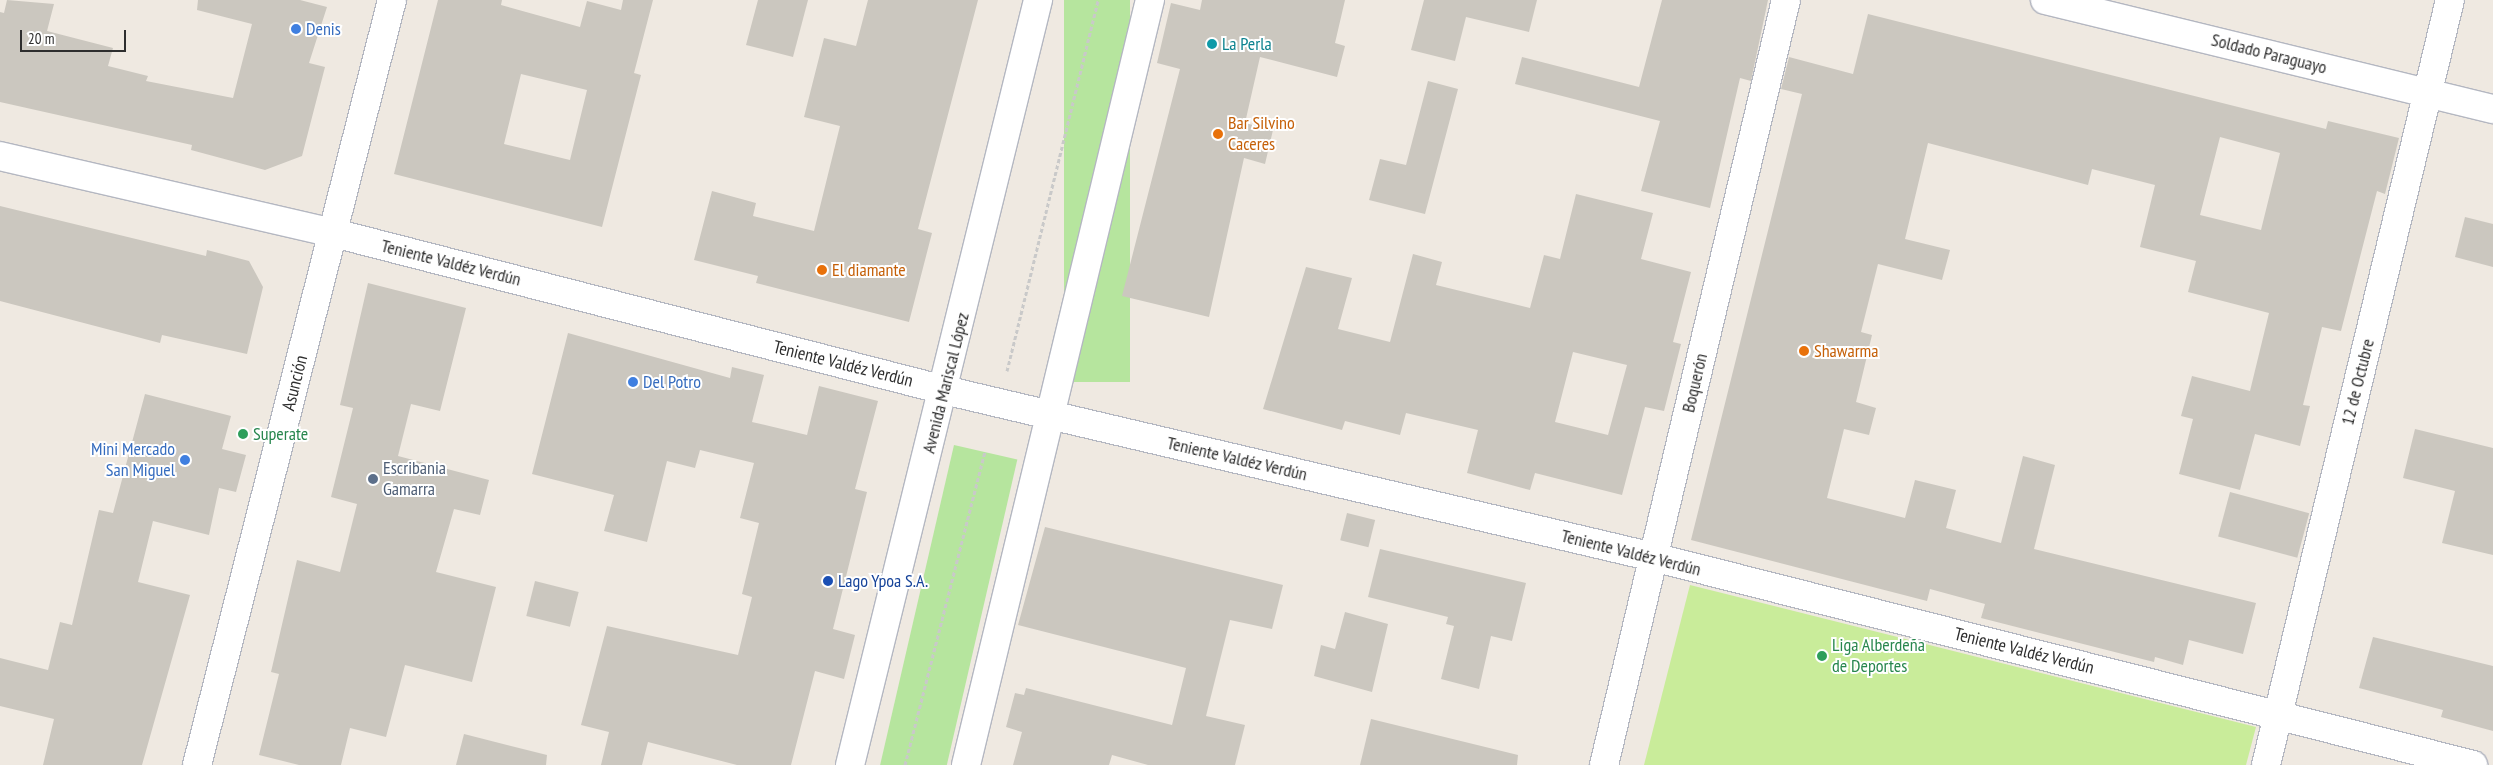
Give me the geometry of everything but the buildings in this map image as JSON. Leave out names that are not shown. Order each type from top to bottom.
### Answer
[{"type":"street","name":"Asunción","points":[[197,765],[392,0]]},
{"type":"street","name":"Avenida Mariscal López","points":[[850,765],[944,390],[1038,0]]},
{"type":"street","points":[[966,765],[1150,0]]},
{"type":"street","name":"Boquerón","points":[[1604,765],[1786,0]]},
{"type":"street","name":"Soldado Paraguayo","points":[[2045,0],[2493,109]]},
{"type":"street","name":"12 de Octubre","points":[[2266,765],[2450,0]]},
{"type":"street","name":"Teniente Valdéz Verdún","points":[[0,156],[334,233],[944,390],[1653,558],[2278,714],[2473,765]]},
{"type":"path","points":[[1005,379],[1098,0]]},
{"type":"path","points":[[905,765],[985,452]]},
{"type":"green space","points":[[1064,0],[1130,0],[1130,382],[1064,382]]},
{"type":"green space","points":[[954,445],[1017,460],[947,765],[880,765]]},
{"type":"green space","name":"Liga Alberdeña de Deportes","points":[[1690,585],[2256,727],[2246,765],[1644,765]]},
{"type":"place","name":"Denis","points":[[296,29]]},
{"type":"place","name":"La Perla","points":[[1212,44]]},
{"type":"place","name":"Bar Silvino Caceres","points":[[1218,134]]},
{"type":"place","name":"El diamante","points":[[822,270]]},
{"type":"place","name":"Shawarma","points":[[1804,351]]},
{"type":"place","name":"Del Potro","points":[[633,382]]},
{"type":"place","name":"Superate","points":[[243,434]]},
{"type":"place","name":"Mini Mercado San Miguel","points":[[185,460]]},
{"type":"place","name":"Escribania Gamarra","points":[[373,479]]},
{"type":"place","name":"Lago Ypoa S.A.","points":[[828,581]]},
{"type":"place","name":"Liga Alberdeña de Deportes","points":[[1822,656]]}]
